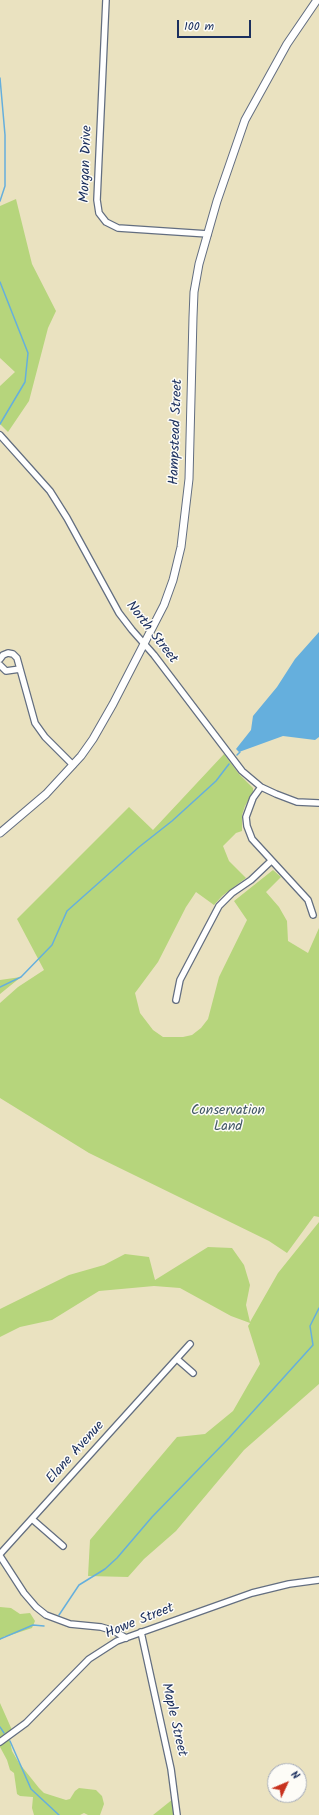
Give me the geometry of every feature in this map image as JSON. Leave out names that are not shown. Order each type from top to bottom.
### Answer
[{"type":"main road","name":"Hampstead Street","points":[[0,833],[46,794],[73,765],[93,740],[164,605],[173,580],[181,547],[189,479],[194,292],[199,264],[217,201],[245,120],[286,44],[318,0]]},
{"type":"street","name":"Morgan Drive","points":[[106,0],[97,200],[99,213],[106,222],[118,228],[208,234]]},
{"type":"street","name":"North Street","points":[[0,435],[50,491],[63,510],[119,613],[200,713],[242,771],[261,787],[292,800],[319,803]]},
{"type":"street","points":[[0,659],[4,654],[12,654],[17,658],[35,723],[45,737],[73,765]]},
{"type":"street","points":[[0,665],[6,671],[20,669]]},
{"type":"street","points":[[261,787],[249,807],[246,817],[246,826],[252,839],[308,900],[312,915]]},
{"type":"street","points":[[176,1000],[180,980],[219,906],[232,893],[251,880],[271,861]]},
{"type":"street","name":"Elane Avenue","points":[[0,1555],[190,1344]]},
{"type":"street","points":[[177,1359],[193,1373]]},
{"type":"street","points":[[32,1520],[63,1546]]},
{"type":"street","points":[[0,1555],[24,1593],[36,1607],[46,1615],[70,1624],[101,1627],[114,1631],[126,1638]]},
{"type":"street","name":"Howe Street","points":[[0,1742],[26,1723],[97,1652],[141,1632],[257,1592],[289,1584],[319,1580]]},
{"type":"street","name":"Maple Street","points":[[141,1632],[171,1768],[177,1815]]},
{"type":"green space","points":[[16,199],[32,264],[56,311],[48,328],[29,401],[8,432],[0,424],[0,386],[15,372],[0,358],[0,206]]},
{"type":"green space","name":"Conservation Land","points":[[224,754],[239,774],[253,788],[253,792],[242,815],[242,831],[236,833],[223,846],[229,861],[246,878],[222,896],[214,905],[196,892],[186,907],[158,962],[135,993],[140,1013],[153,1030],[163,1037],[183,1037],[192,1035],[201,1028],[208,1019],[219,977],[247,920],[234,901],[273,870],[281,877],[266,892],[279,907],[287,921],[288,941],[308,953],[319,928],[319,1217],[314,1216],[287,1253],[269,1241],[89,1153],[0,1098],[0,1003],[18,987],[44,970],[17,919],[129,807],[153,830]]},
{"type":"green space","points":[[21,977],[0,994],[0,980]]},
{"type":"green space","points":[[319,1222],[319,1384],[244,1450],[176,1531],[144,1559],[128,1577],[88,1576],[90,1540],[177,1437],[205,1434],[233,1411],[260,1364],[248,1326],[250,1323],[231,1316],[180,1288],[154,1286],[99,1291],[52,1320],[20,1327],[0,1337],[0,1309],[69,1275],[104,1265],[125,1254],[149,1257],[155,1280],[208,1247],[232,1248],[244,1265],[250,1285],[246,1305],[250,1322],[278,1273]]},
{"type":"green space","points":[[0,1607],[11,1608],[20,1614],[30,1613],[35,1621],[32,1628],[5,1636],[0,1640]]},
{"type":"green space","points":[[0,1703],[12,1730],[10,1741],[12,1751],[19,1763],[39,1788],[44,1793],[66,1800],[70,1799],[79,1788],[96,1790],[102,1796],[104,1804],[100,1815],[88,1815],[84,1813],[80,1815],[34,1815],[32,1808],[33,1797],[20,1796],[17,1794],[14,1773],[10,1770],[7,1760],[0,1747]]},
{"type":"green space","points":[[173,1799],[175,1815],[153,1815]]},
{"type":"water","points":[[319,632],[319,737],[315,740],[283,736],[239,752],[236,749],[251,730],[253,716],[277,687],[295,659]]},
{"type":"waterway","points":[[0,78],[5,135],[5,186],[0,201]]},
{"type":"waterway","points":[[0,282],[28,353],[25,382],[0,424]]},
{"type":"waterway","points":[[237,755],[240,752]]},
{"type":"waterway","points":[[0,987],[21,977],[52,945],[67,911],[139,847],[172,821],[216,781],[229,764]]},
{"type":"waterway","points":[[59,1615],[79,1585],[105,1569],[117,1558],[152,1517],[229,1438],[313,1345],[310,1326],[319,1308]]},
{"type":"waterway","points":[[0,1639],[33,1625],[44,1626]]},
{"type":"waterway","points":[[0,1727],[4,1733]]},
{"type":"waterway","points":[[10,1741],[31,1789],[59,1815]]}]
